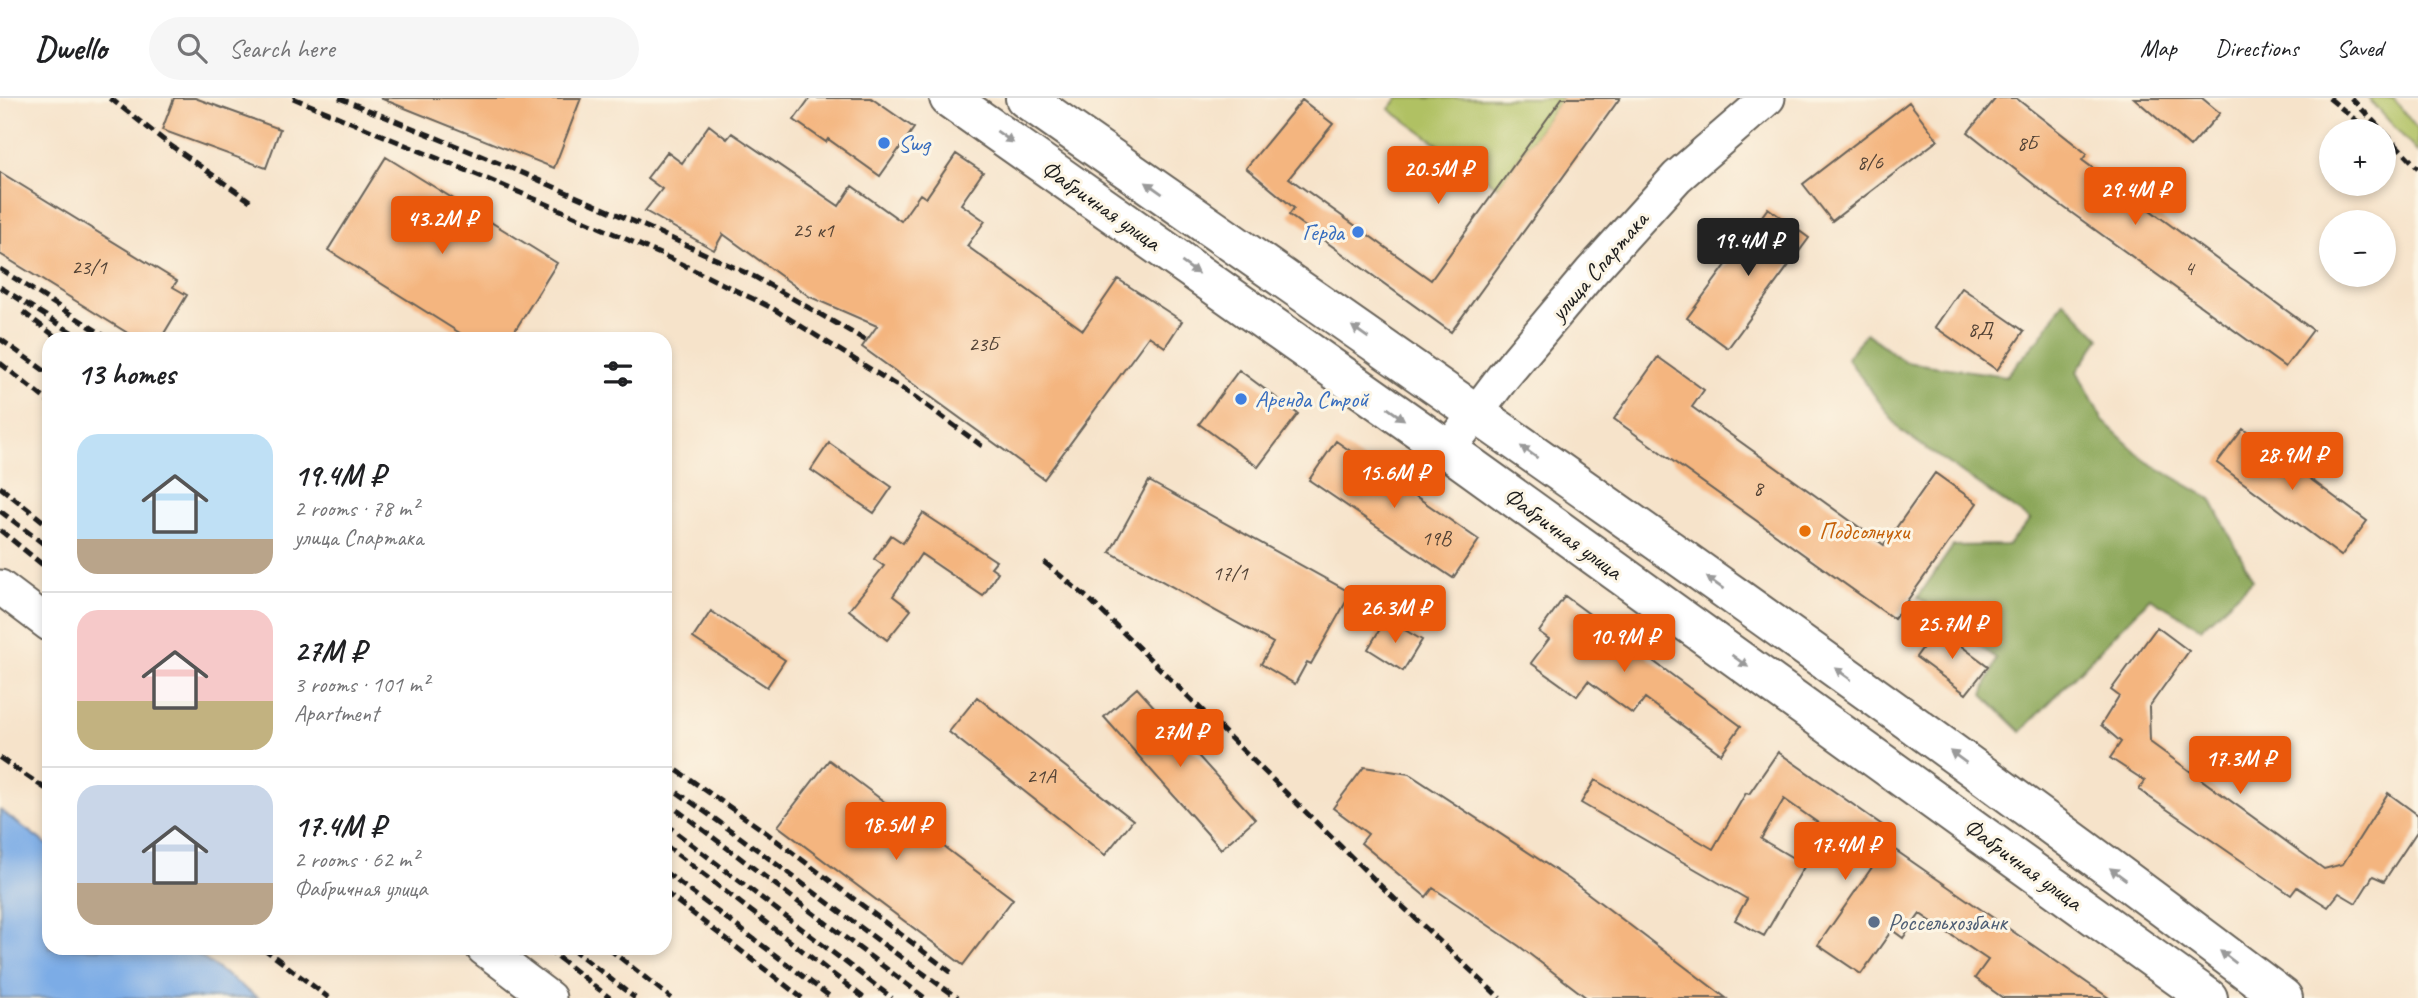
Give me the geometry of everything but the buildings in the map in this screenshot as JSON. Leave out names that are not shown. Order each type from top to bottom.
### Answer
[{"type":"main road","name":"Фабричная улица","points":[[949,98],[1448,450],[2208,998]]},
{"type":"main road","name":"Фабричная улица","points":[[1025,98],[1887,705],[2283,998]]},
{"type":"street","name":"улица Спартака","points":[[1448,450],[1503,377],[1591,272],[1677,177],[1768,98]]},
{"type":"street","points":[[0,587],[42,619]]},
{"type":"street","points":[[492,955],[549,998]]},
{"type":"green space","points":[[1398,98],[1562,98],[1498,187],[1389,109]]},
{"type":"green space","points":[[2368,98],[2393,98],[2418,130],[2418,153],[2396,129],[2396,119],[2387,119]]},
{"type":"green space","points":[[2064,301],[2100,338],[2077,371],[2103,421],[2146,461],[2211,499],[2253,580],[2201,628],[2150,598],[2021,732],[1983,695],[1996,659],[1918,597],[1953,546],[2008,545],[2030,520],[1901,431],[1847,358],[1866,333],[1905,362],[2006,376],[2041,337]]},
{"type":"water","points":[[0,810],[42,841],[42,955],[198,955],[258,998],[0,998]]},
{"type":"railway","points":[[110,98],[170,145],[250,201]]},
{"type":"railway","points":[[293,98],[547,204],[669,258],[772,308],[915,397],[982,446]]},
{"type":"railway","points":[[339,98],[651,229],[755,277],[867,341]]},
{"type":"railway","points":[[2329,98],[2354,119]]},
{"type":"railway","points":[[2351,98],[2371,119]]},
{"type":"railway","points":[[2396,145],[2418,168]]},
{"type":"railway","points":[[0,269],[98,332]]},
{"type":"railway","points":[[0,287],[71,332]]},
{"type":"railway","points":[[23,312],[49,332]]},
{"type":"railway","points":[[0,339],[42,369]]},
{"type":"railway","points":[[0,363],[42,396]]},
{"type":"railway","points":[[0,487],[42,520]]},
{"type":"railway","points":[[0,511],[42,543]]},
{"type":"railway","points":[[0,530],[42,564]]},
{"type":"railway","points":[[1044,562],[1090,600],[1381,886],[1500,998]]},
{"type":"railway","points":[[0,758],[42,786]]},
{"type":"railway","points":[[672,767],[764,831],[952,973]]},
{"type":"railway","points":[[672,789],[958,998]]},
{"type":"railway","points":[[672,806],[925,998]]},
{"type":"railway","points":[[672,829],[892,998]]},
{"type":"railway","points":[[672,850],[864,998]]},
{"type":"railway","points":[[672,877],[832,998]]},
{"type":"railway","points":[[672,897],[802,998]]},
{"type":"railway","points":[[272,955],[329,998]]},
{"type":"railway","points":[[555,955],[610,998]]},
{"type":"railway","points":[[580,955],[635,998]]},
{"type":"railway","points":[[617,955],[671,998]]},
{"type":"place","name":"Swg","points":[[884,143]]},
{"type":"place","name":"Герда","points":[[1358,232]]},
{"type":"place","name":"Аренда Строй","points":[[1241,399]]},
{"type":"place","name":"Подсолнухи","points":[[1805,531]]},
{"type":"place","name":"Россельхозбанк","points":[[1874,922]]}]
